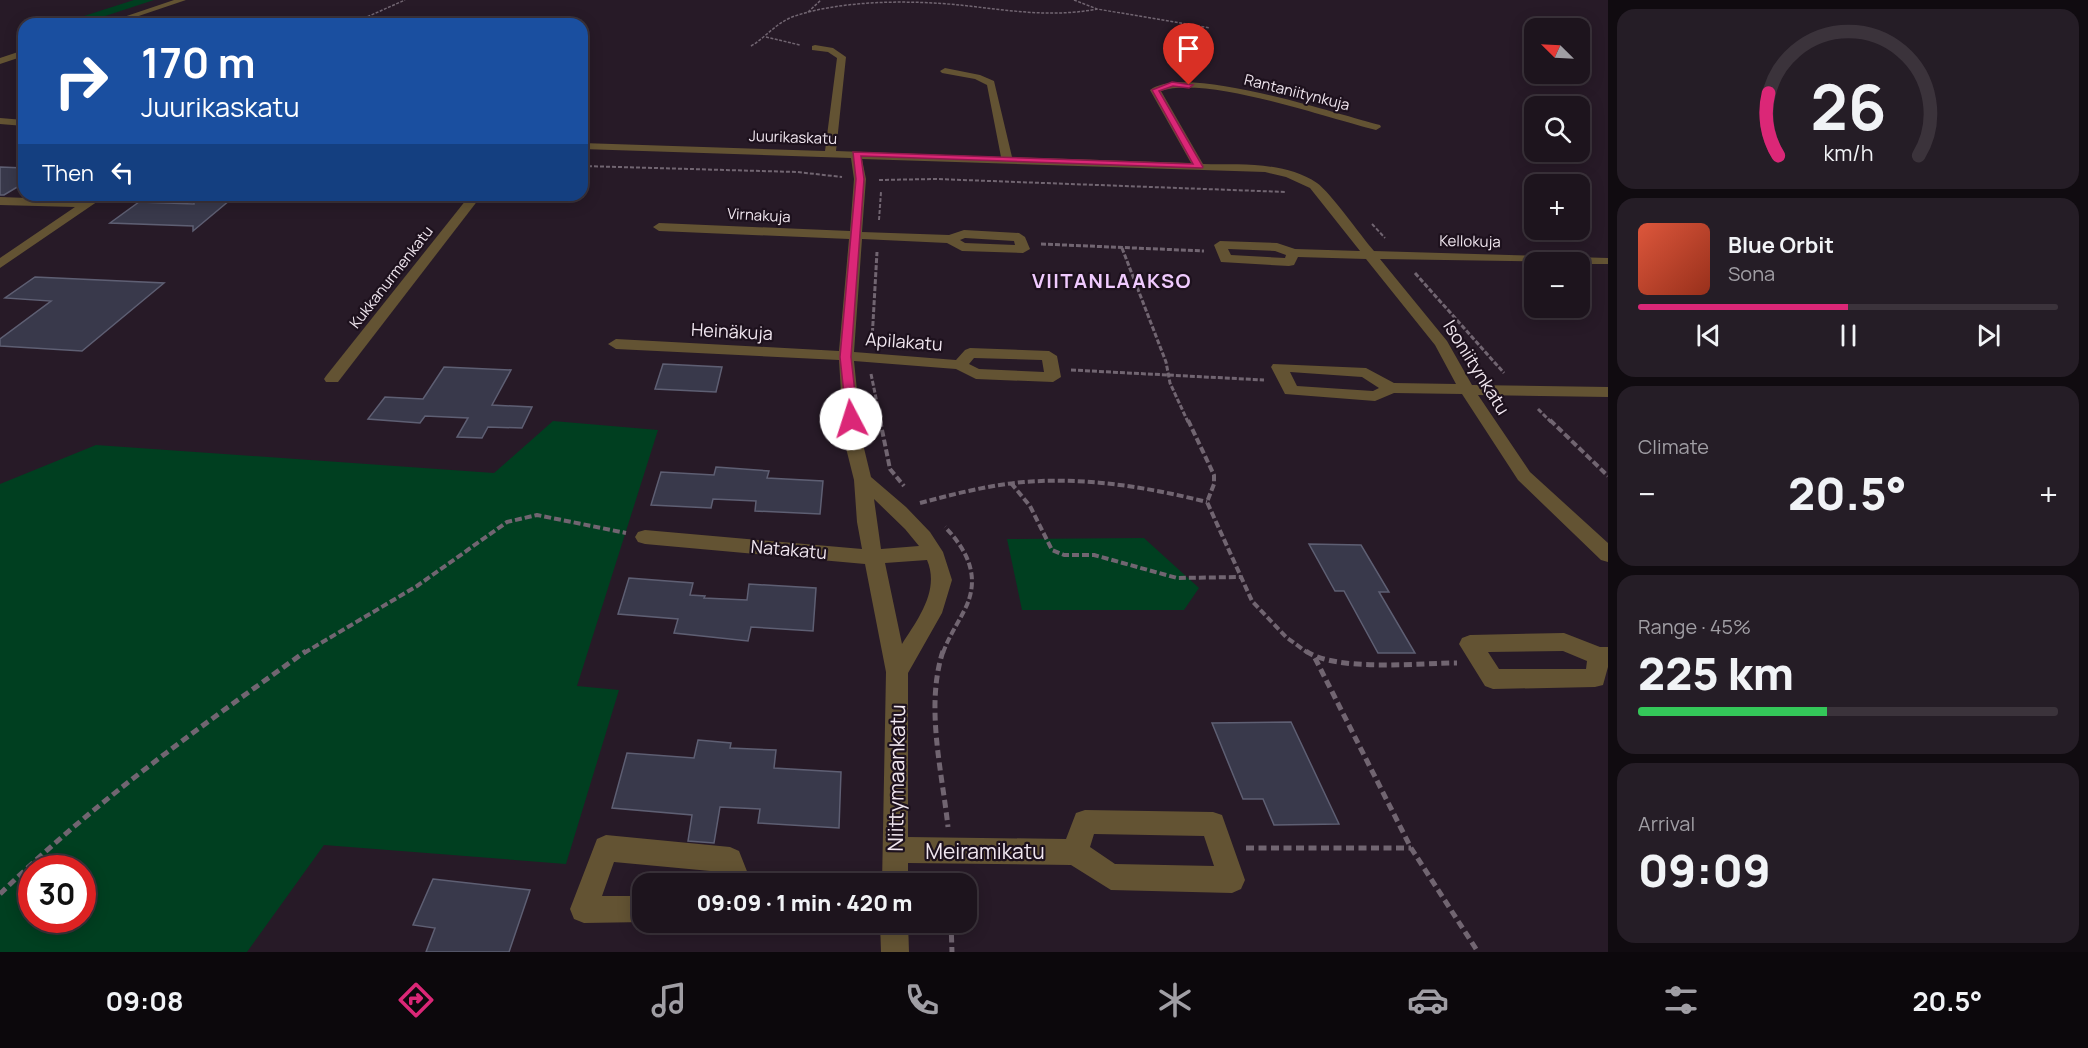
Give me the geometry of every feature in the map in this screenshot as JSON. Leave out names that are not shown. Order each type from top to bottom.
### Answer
[{"type":"street","points":[[126,18],[182,0]]},
{"type":"street","points":[[815,48],[830,50],[842,57],[830,153]]},
{"type":"street","points":[[0,61],[18,55]]},
{"type":"street","points":[[945,71],[977,77],[991,83],[1007,160]]},
{"type":"street","name":"Rantaniitynkuja","points":[[1199,167],[1155,90],[1172,84],[1223,89],[1286,101],[1327,115],[1376,127]]},
{"type":"street","points":[[0,121],[18,122]]},
{"type":"street","name":"Juurikaskatu","points":[[588,146],[1265,169],[1290,175]]},
{"type":"street","name":"Niittymaankatu","points":[[856,154],[860,179],[846,357],[853,440],[863,480],[866,522],[897,672],[895,873]]},
{"type":"street","name":"Isoniitynkatu","points":[[1290,175],[1314,186],[1442,344],[1467,390],[1524,476],[1608,555]]},
{"type":"street","points":[[0,201],[87,204]]},
{"type":"street","points":[[0,264],[92,201]]},
{"type":"street","name":"Kukkanurmenkatu","points":[[332,379],[471,201]]},
{"type":"street","name":"Virnakuja","points":[[659,227],[856,237],[950,239],[964,234],[1018,237],[1021,243]]},
{"type":"street","name":"Kellokuja","points":[[1223,251],[1220,245],[1277,247],[1294,253],[1604,261]]},
{"type":"street","name":"Heinäkuja","points":[[616,344],[846,357]]},
{"type":"street","name":"Apilakatu","points":[[846,357],[960,365],[970,353],[1049,356],[1052,369]]},
{"type":"street","points":[[1391,388],[1366,373],[1279,368],[1291,391],[1375,396],[1391,388],[1608,392]]},
{"type":"street","name":"Niittymaankatu","points":[[863,480],[902,511],[933,552],[942,580],[934,607],[897,672]]},
{"type":"street","name":"Natakatu","points":[[645,537],[874,557],[933,552]]},
{"type":"street","points":[[1564,642],[1604,656],[1595,678],[1493,679],[1470,644],[1564,642]]},
{"type":"street","points":[[1085,822],[1213,824],[1232,880],[1111,877],[1075,852],[1085,822]]},
{"type":"street","points":[[632,910],[584,909],[606,848],[730,860],[735,873]]},
{"type":"street","name":"Meiramikatu","points":[[896,850],[1075,852]]},
{"type":"street","points":[[894,933],[895,952]]},
{"type":"path","points":[[364,18],[405,0]]},
{"type":"path","points":[[808,13],[822,0]]},
{"type":"path","points":[[1074,0],[1097,9],[1210,28]]},
{"type":"path","points":[[751,46],[766,37],[767,33],[780,22],[808,13],[853,6],[915,2],[1053,14],[1097,9]]},
{"type":"path","points":[[766,37],[815,48]]},
{"type":"path","points":[[588,166],[797,172],[860,179],[936,179],[1320,194]]},
{"type":"path","points":[[1369,220],[1520,391],[1608,476]]},
{"type":"path","points":[[1021,243],[1223,251]]},
{"type":"path","points":[[1122,248],[1170,375],[1170,382],[1214,475],[1214,484],[1206,502],[1252,601],[1264,615],[1286,637],[1315,658],[1346,664],[1482,663]]},
{"type":"path","points":[[1052,369],[1286,381]]},
{"type":"path","points":[[920,503],[1011,483],[1038,481],[1092,483],[1169,492],[1206,502]]},
{"type":"path","points":[[1011,483],[1030,506],[1052,550],[1064,555],[1094,555],[1178,578],[1240,577]]},
{"type":"path","points":[[0,894],[49,846],[153,761],[316,644],[417,586],[507,522],[537,515],[645,537]]},
{"type":"path","points":[[1315,658],[1411,848],[1478,952]]},
{"type":"path","points":[[1221,849],[1411,848]]},
{"type":"path","points":[[951,933],[952,952]]},
{"type":"green space","points":[[134,0],[154,0],[99,18],[78,18]]},
{"type":"green space","points":[[553,421],[658,430],[577,686],[619,690],[566,864],[324,845],[247,952],[0,952],[0,484],[96,445],[494,473]]},
{"type":"green space","points":[[1144,538],[1199,588],[1184,610],[1022,610],[1007,539]]},
{"type":"building","points":[[0,167],[18,168],[18,187],[0,195]]},
{"type":"building","points":[[194,201],[229,201],[193,231],[193,226],[110,223],[139,202],[194,204]]},
{"type":"building","points":[[35,277],[164,283],[82,351],[0,346],[0,339],[51,301],[5,298]]},
{"type":"building","points":[[663,364],[722,367],[716,392],[655,389]]},
{"type":"building","points":[[444,367],[511,370],[492,405],[532,407],[522,428],[488,427],[482,438],[457,437],[468,418],[425,416],[420,423],[368,419],[385,397],[423,399]]},
{"type":"building","points":[[716,467],[769,471],[767,478],[823,481],[820,514],[755,511],[756,501],[713,499],[711,508],[651,505],[661,472],[714,475]]},
{"type":"building","points":[[1309,544],[1361,545],[1389,592],[1379,592],[1415,653],[1378,653],[1344,591],[1335,591]]},
{"type":"building","points":[[629,578],[693,583],[690,595],[705,596],[704,598],[747,600],[749,584],[816,588],[813,631],[751,627],[748,641],[674,633],[678,619],[618,614]]},
{"type":"building","points":[[1291,722],[1339,824],[1274,825],[1263,799],[1243,799],[1212,723]]},
{"type":"building","points":[[698,740],[731,743],[730,748],[776,750],[774,768],[841,772],[839,828],[758,823],[760,809],[720,807],[714,843],[688,841],[692,815],[612,808],[627,753],[694,758]]},
{"type":"building","points":[[433,879],[530,890],[509,952],[426,952],[435,928],[413,925]]},
{"type":"district","name":"VIITANLAAKSO","points":[[1112,280]]},
{"type":"route","points":[[851,419],[846,357],[860,179],[856,154],[1199,167],[1155,90],[1172,84],[1189,85]]}]
